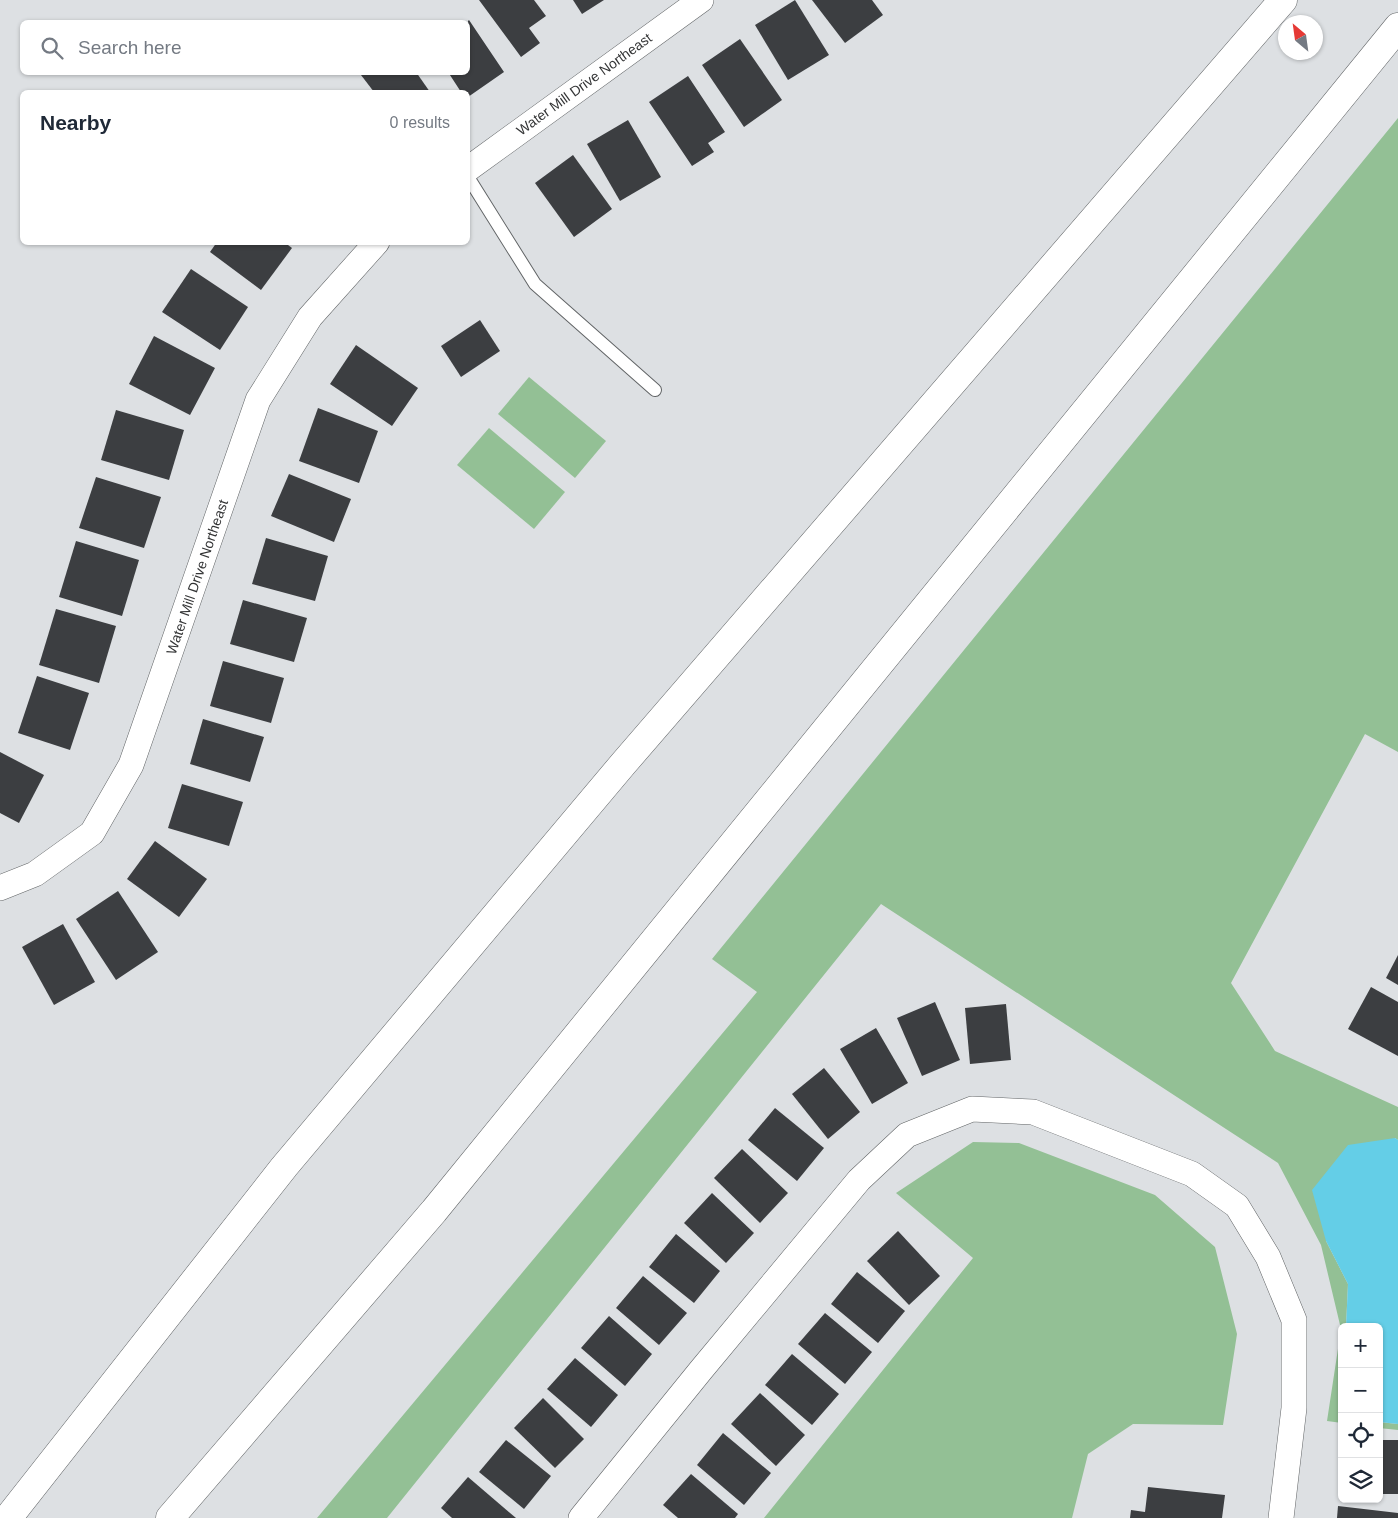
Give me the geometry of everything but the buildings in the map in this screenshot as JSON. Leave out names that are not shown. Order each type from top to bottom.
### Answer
[{"type":"highway","points":[[8,1518],[303,1144],[623,764],[1283,0]]},
{"type":"highway","points":[[170,1518],[434,1211],[1398,28]]},
{"type":"street","name":"Water Mill Drive Northeast","points":[[470,168],[701,0]]},
{"type":"street","name":"Water Mill Drive Northeast","points":[[0,888],[35,874],[92,833],[131,766],[258,400],[310,317],[373,245]]},
{"type":"street","points":[[581,1518],[859,1180],[907,1135],[972,1109],[1032,1112],[1192,1174],[1237,1206],[1268,1257],[1294,1320],[1294,1408],[1281,1518]]},
{"type":"lane","points":[[470,180],[535,284],[654,390]]},
{"type":"green space","points":[[1398,118],[1398,752],[1365,734],[1231,983],[1275,1051],[1398,1107],[1398,1140],[1395,1138],[1326,1241],[1348,1284],[1346,1323],[1340,1323],[1321,1245],[1278,1163],[881,904],[387,1518],[317,1518],[757,992],[712,959]]},
{"type":"green space","points":[[529,377],[606,441],[575,478],[498,414]]},
{"type":"green space","points":[[489,428],[565,492],[534,529],[457,465]]},
{"type":"green space","points":[[973,1142],[1019,1143],[1155,1195],[1215,1247],[1237,1334],[1223,1425],[1133,1424],[1088,1454],[1072,1518],[764,1518],[973,1258],[896,1193]]},
{"type":"green space","points":[[1338,1349],[1338,1422],[1327,1421]]},
{"type":"green space","points":[[1383,1422],[1398,1424],[1398,1430],[1383,1428]]},
{"type":"water","points":[[1395,1138],[1398,1140],[1398,1424],[1383,1422],[1383,1323],[1346,1323],[1348,1284],[1326,1241],[1312,1190],[1348,1145]]}]
